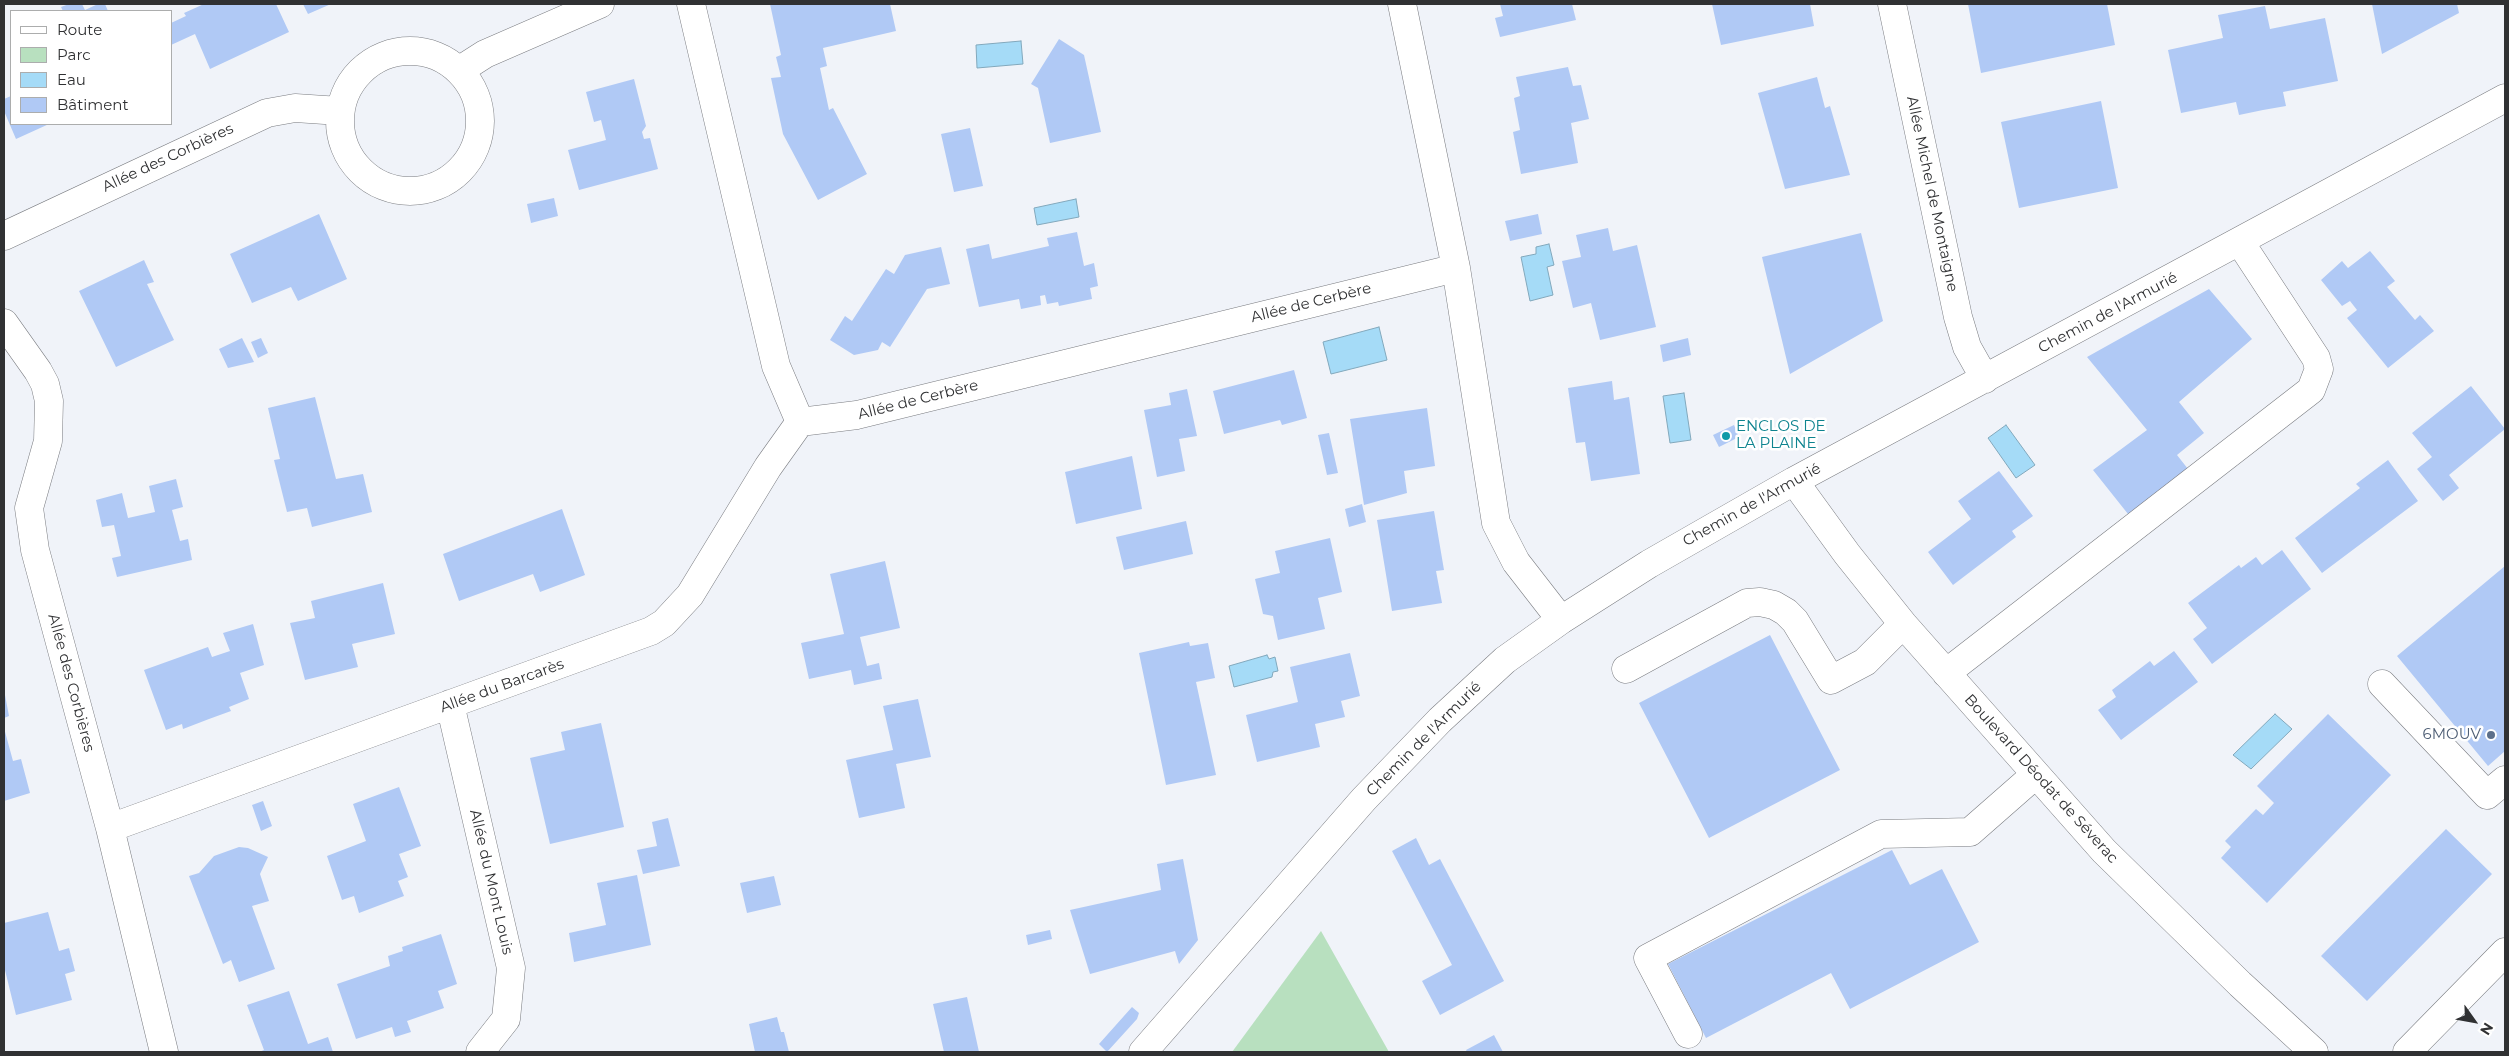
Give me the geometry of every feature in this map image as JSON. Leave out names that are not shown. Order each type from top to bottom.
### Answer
[{"type":"street","points":[[460,70],[484,54],[600,4]]},
{"type":"street","points":[[691,4],[776,366],[800,422]]},
{"type":"street","points":[[1402,4],[1456,268],[1496,523],[1516,562],[1561,620]]},
{"type":"street","name":"Allée Michel de Montaigne","points":[[1892,4],[1958,317],[1967,347],[1985,379]]},
{"type":"street","points":[[413,50],[438,56],[460,70],[478,101],[479,137],[462,169],[432,189],[396,191],[364,176],[343,146],[340,111],[348,86],[365,66],[388,54],[413,50]]},
{"type":"street","name":"Chemin de l'Armurié","points":[[1143,1052],[1358,806],[1440,720],[1504,660],[1561,620],[1649,564],[1794,481],[2505,98]]},
{"type":"street","name":"Allée des Corbières","points":[[4,236],[267,113],[295,108],[340,111]]},
{"type":"street","points":[[1946,673],[2311,390],[2319,369],[2316,358],[2240,242]]},
{"type":"street","name":"Allée de Cerbère","points":[[800,422],[857,415],[1456,268]]},
{"type":"street","name":"Allée des Corbières","points":[[4,323],[38,370],[45,384],[49,401],[48,441],[29,508],[31,527],[35,550],[110,828],[159,1051]]},
{"type":"street","name":"Allée du Barcarès","points":[[110,828],[632,640],[664,623],[690,595],[768,467],[800,422]]},
{"type":"street","name":"Boulevard Déodat de Séverac","points":[[1794,481],[1902,624],[2104,851],[2240,984],[2314,1052]]},
{"type":"street","points":[[1626,668],[1747,602],[1774,605],[1786,612],[1795,621],[1831,680],[1865,662],[1902,624]]},
{"type":"street","points":[[2382,684],[2487,795],[2505,780]]},
{"type":"street","name":"Allée du Mont Louis","points":[[450,704],[511,968],[506,1019],[480,1052]]},
{"type":"street","points":[[1688,1034],[1648,958],[1881,834],[1970,832],[2035,775]]},
{"type":"street","points":[[2407,1052],[2505,952]]},
{"type":"green space","points":[[1321,931],[1389,1052],[1232,1052]]},
{"type":"water","points":[[1021,41],[1023,64],[977,68],[976,45]]},
{"type":"water","points":[[1076,199],[1079,217],[1037,225],[1034,208]]},
{"type":"water","points":[[1549,244],[1554,265],[1547,267],[1553,295],[1530,301],[1521,257],[1536,254],[1536,247]]},
{"type":"water","points":[[1379,327],[1387,360],[1331,374],[1323,342]]},
{"type":"water","points":[[1684,393],[1691,440],[1670,443],[1663,396]]},
{"type":"water","points":[[2006,425],[2035,465],[2016,478],[1988,438]]},
{"type":"water","points":[[1267,655],[1269,659],[1275,657],[1278,671],[1273,672],[1272,677],[1234,687],[1229,666]]},
{"type":"water","points":[[2275,714],[2292,729],[2251,769],[2233,755]]},
{"type":"building","points":[[69,4],[82,4],[85,10],[62,10],[61,7]]},
{"type":"building","points":[[98,4],[105,4],[108,10],[85,10]]},
{"type":"building","points":[[204,4],[276,4],[289,32],[210,69],[195,34],[172,45],[172,23],[186,16],[184,13]]},
{"type":"building","points":[[303,4],[331,4],[308,14]]},
{"type":"building","points":[[770,4],[890,4],[896,31],[823,48],[827,66],[820,68],[829,110],[833,108],[867,174],[818,200],[783,134],[771,78],[781,77],[776,57],[781,55]]},
{"type":"building","points":[[1500,4],[1572,4],[1576,20],[1500,37],[1495,18],[1503,16]]},
{"type":"building","points":[[1712,4],[1810,4],[1814,26],[1721,45]]},
{"type":"building","points":[[1968,4],[2107,4],[2115,45],[1981,73]]},
{"type":"building","points":[[2372,4],[2457,4],[2459,13],[2382,54]]},
{"type":"building","points":[[2265,6],[2270,29],[2325,18],[2338,81],[2283,92],[2286,106],[2239,115],[2236,102],[2181,113],[2168,50],[2223,38],[2218,15]]},
{"type":"building","points":[[1059,39],[1084,55],[1101,132],[1050,143],[1038,88],[1031,84]]},
{"type":"building","points":[[1568,67],[1573,86],[1581,85],[1589,119],[1571,123],[1578,163],[1521,174],[1513,132],[1520,130],[1514,98],[1520,96],[1516,77]]},
{"type":"building","points":[[1817,77],[1825,108],[1830,106],[1850,175],[1785,189],[1758,93]]},
{"type":"building","points":[[634,79],[646,126],[642,132],[644,139],[650,138],[658,169],[579,190],[568,150],[606,140],[601,120],[594,122],[586,92]]},
{"type":"building","points":[[10,96],[10,125],[4,111],[4,99]]},
{"type":"building","points":[[2101,101],[2118,188],[2019,208],[2001,122]]},
{"type":"building","points":[[10,125],[47,125],[16,139]]},
{"type":"building","points":[[970,128],[983,186],[954,192],[941,134]]},
{"type":"building","points":[[554,198],[558,216],[531,223],[527,204]]},
{"type":"building","points":[[319,214],[347,279],[298,301],[291,287],[252,303],[230,254]]},
{"type":"building","points":[[1538,214],[1542,234],[1510,241],[1505,221]]},
{"type":"building","points":[[1608,228],[1613,251],[1637,245],[1656,327],[1600,340],[1591,303],[1573,308],[1562,261],[1581,257],[1576,235]]},
{"type":"building","points":[[1077,232],[1084,266],[1094,263],[1098,286],[1090,288],[1092,299],[1059,306],[1058,302],[1047,304],[1045,295],[1040,296],[1041,305],[1021,309],[1019,299],[979,307],[966,249],[989,244],[992,259],[1049,246],[1047,238]]},
{"type":"building","points":[[1861,233],[1883,321],[1790,374],[1762,257]]},
{"type":"building","points":[[941,247],[950,284],[927,289],[890,347],[882,342],[878,350],[854,355],[830,340],[845,316],[852,321],[886,269],[894,274],[905,255]]},
{"type":"building","points":[[2370,251],[2395,281],[2387,287],[2415,320],[2420,315],[2434,331],[2388,368],[2347,318],[2357,310],[2350,301],[2342,306],[2321,280],[2342,261],[2348,268]]},
{"type":"building","points":[[144,260],[154,282],[147,284],[174,340],[116,367],[79,291]]},
{"type":"building","points":[[2209,289],[2252,339],[2179,402],[2204,433],[2177,455],[2188,469],[2128,514],[2093,470],[2147,430],[2087,357]]},
{"type":"building","points":[[242,338],[254,362],[228,368],[219,349]]},
{"type":"building","points":[[261,338],[268,353],[258,358],[251,342]]},
{"type":"building","points":[[1688,338],[1691,355],[1663,362],[1660,345]]},
{"type":"building","points":[[1294,370],[1307,418],[1282,425],[1280,420],[1224,434],[1213,391]]},
{"type":"building","points":[[1612,381],[1614,400],[1629,397],[1640,474],[1591,481],[1585,442],[1576,443],[1568,388]]},
{"type":"building","points":[[2471,386],[2505,429],[2449,475],[2459,488],[2443,501],[2417,469],[2432,457],[2412,433]]},
{"type":"building","points":[[1187,389],[1197,436],[1179,439],[1185,471],[1157,477],[1144,410],[1171,405],[1169,393]]},
{"type":"building","points":[[315,397],[336,479],[363,474],[372,512],[312,527],[307,508],[287,512],[274,460],[280,459],[268,408]]},
{"type":"building","points":[[1427,408],[1435,466],[1404,471],[1407,493],[1364,505],[1350,419]]},
{"type":"building","name":"ENCLOS DE LA PLAINE","points":[[1734,425],[1739,437],[1719,447],[1713,435]]},
{"type":"building","points":[[1329,433],[1338,473],[1327,475],[1318,435]]},
{"type":"building","points":[[1132,456],[1142,509],[1076,524],[1065,472]]},
{"type":"building","points":[[2388,460],[2418,501],[2322,573],[2295,538],[2360,488],[2356,484]]},
{"type":"building","points":[[1999,471],[2033,516],[2012,531],[2016,537],[1953,585],[1928,552],[1971,519],[1958,501]]},
{"type":"building","points":[[176,479],[183,507],[172,510],[180,541],[188,539],[192,560],[117,577],[112,558],[121,556],[114,525],[102,527],[96,500],[122,493],[128,518],[155,512],[149,486]]},
{"type":"building","points":[[1362,504],[1366,522],[1349,527],[1345,509]]},
{"type":"building","points":[[562,509],[585,575],[540,592],[533,574],[459,601],[443,554]]},
{"type":"building","points":[[1434,511],[1444,570],[1436,571],[1442,603],[1392,611],[1377,520]]},
{"type":"building","points":[[1186,521],[1193,554],[1124,570],[1116,537]]},
{"type":"building","points":[[1330,538],[1342,592],[1318,598],[1325,629],[1278,640],[1273,616],[1263,614],[1255,579],[1280,573],[1275,551]]},
{"type":"building","points":[[2282,550],[2311,589],[2212,664],[2193,639],[2207,628],[2188,603],[2239,565],[2241,568],[2256,557],[2262,565]]},
{"type":"building","points":[[885,561],[900,628],[860,637],[867,666],[879,663],[882,679],[854,685],[851,670],[809,679],[801,643],[844,634],[830,574]]},
{"type":"building","points":[[2505,566],[2505,751],[2488,766],[2397,656]]},
{"type":"building","points":[[383,583],[395,634],[352,644],[358,667],[305,680],[290,623],[315,618],[311,601]]},
{"type":"building","points":[[253,624],[264,665],[240,673],[249,699],[229,707],[231,711],[183,729],[182,724],[166,730],[144,670],[208,647],[212,657],[230,651],[223,633]]},
{"type":"building","points":[[1770,635],[1840,770],[1709,838],[1639,703]]},
{"type":"building","points":[[1189,642],[1190,646],[1208,643],[1215,678],[1196,682],[1216,775],[1166,785],[1139,653]]},
{"type":"building","points":[[2174,651],[2198,682],[2121,740],[2098,710],[2116,697],[2112,690],[2150,661],[2154,666]]},
{"type":"building","points":[[1350,653],[1360,696],[1341,701],[1345,717],[1315,724],[1320,747],[1257,762],[1246,715],[1298,702],[1290,667]]},
{"type":"building","points":[[4,696],[9,716],[4,718]]},
{"type":"building","points":[[918,699],[931,757],[896,764],[905,808],[859,818],[846,760],[893,750],[883,706]]},
{"type":"building","points":[[2328,714],[2391,775],[2267,903],[2221,858],[2231,847],[2225,841],[2256,809],[2263,815],[2274,803],[2257,786]]},
{"type":"building","points":[[601,723],[624,827],[550,844],[530,758],[565,750],[561,732]]},
{"type":"building","points":[[4,728],[13,761],[21,759],[30,793],[4,801]]},
{"type":"building","points":[[399,787],[421,846],[399,854],[408,877],[398,881],[404,896],[359,913],[354,896],[342,900],[327,856],[366,841],[353,804]]},
{"type":"building","points":[[263,801],[272,826],[261,831],[252,805]]},
{"type":"building","points":[[668,818],[680,866],[643,874],[637,850],[657,846],[652,822]]},
{"type":"building","points":[[2446,829],[2492,874],[2367,1001],[2321,956]]},
{"type":"building","points":[[1416,838],[1429,865],[1440,859],[1504,981],[1440,1015],[1422,981],[1452,965],[1392,851]]},
{"type":"building","points":[[239,847],[248,848],[268,857],[260,874],[269,901],[252,906],[275,969],[239,982],[231,960],[223,964],[189,876],[199,873],[214,856]]},
{"type":"building","points":[[1892,850],[1910,885],[1942,869],[1979,942],[1850,1009],[1831,973],[1706,1038],[1668,964]]},
{"type":"building","points":[[1183,859],[1198,940],[1179,964],[1175,951],[1090,974],[1070,910],[1161,890],[1157,864]]},
{"type":"building","points":[[637,875],[651,945],[574,962],[569,933],[606,925],[597,883]]},
{"type":"building","points":[[774,876],[781,905],[747,913],[740,883]]},
{"type":"building","points":[[48,912],[59,951],[69,948],[75,971],[65,974],[72,1000],[16,1015],[4,966],[4,923]]},
{"type":"building","points":[[1050,930],[1052,939],[1028,945],[1026,935]]},
{"type":"building","points":[[441,934],[457,984],[438,991],[444,1008],[407,1021],[411,1032],[395,1037],[392,1027],[356,1039],[337,984],[390,966],[388,956],[403,951],[402,947]]},
{"type":"building","points":[[289,991],[308,1044],[328,1037],[333,1052],[259,1052],[264,1050],[247,1005]]},
{"type":"building","points":[[967,997],[979,1052],[944,1052],[933,1004]]},
{"type":"building","points":[[1132,1007],[1139,1013],[1137,1019],[1107,1052],[1099,1044]]},
{"type":"building","points":[[777,1017],[781,1032],[784,1032],[789,1052],[755,1052],[749,1024]]},
{"type":"building","points":[[1494,1035],[1503,1052],[1467,1052],[1466,1050]]},
{"type":"place","name":"ENCLOS DE LA PLAINE","points":[[1726,436]]},
{"type":"place","name":"6MOUV","points":[[2491,735]]}]
